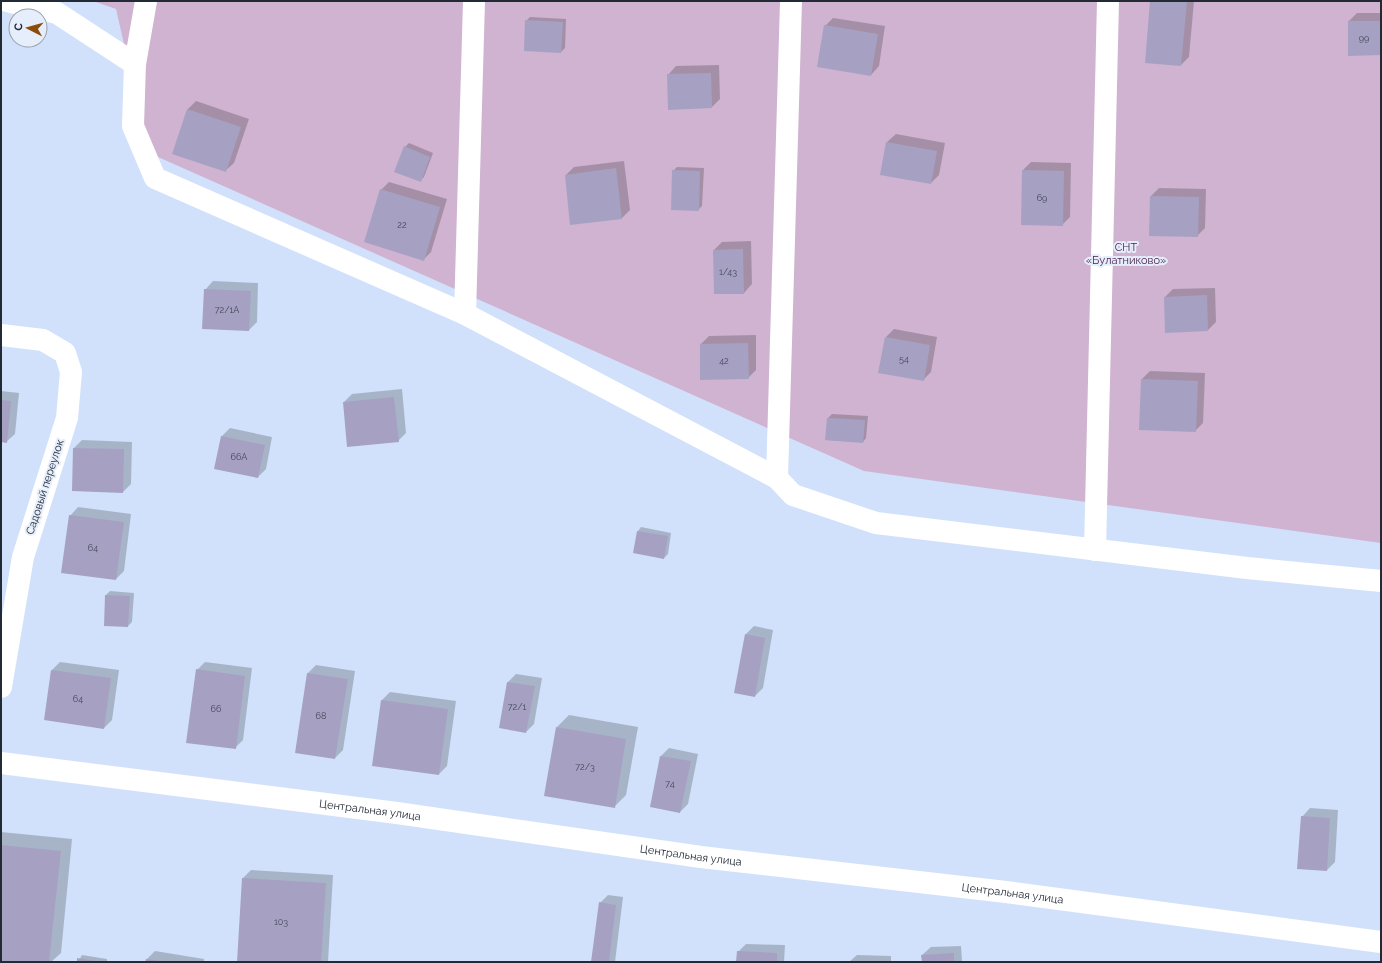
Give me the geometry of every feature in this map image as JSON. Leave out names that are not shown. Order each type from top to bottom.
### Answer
[{"type":"street","points":[[7,1],[57,13],[135,64]]},
{"type":"street","points":[[146,1],[135,64],[133,126],[155,178],[465,314],[777,478],[794,495],[876,523],[1247,568],[1381,582]]},
{"type":"street","points":[[465,314],[474,1]]},
{"type":"street","points":[[777,478],[791,1]]},
{"type":"street","points":[[1095,550],[1108,1]]},
{"type":"street","name":"Садовый переулок","points":[[1,335],[43,340],[65,354],[71,372],[68,418],[23,557],[1,687]]},
{"type":"street","name":"Центральная улица","points":[[1,763],[397,813],[701,857],[1006,892],[1381,942]]},
{"type":"green space","name":"СНТ «Булатниково»","points":[[93,1],[1381,1],[1381,543],[864,471],[149,153],[116,9]]},
{"type":"building","points":[[1150,1],[1187,1],[1181,66],[1145,63]]},
{"type":"building","points":[[525,20],[563,22],[561,53],[524,51]]},
{"type":"building","points":[[1348,21],[1381,21],[1381,55],[1348,56]]},
{"type":"building","points":[[824,25],[878,34],[871,76],[817,67]]},
{"type":"building","points":[[711,73],[712,108],[668,110],[667,74]]},
{"type":"building","points":[[187,109],[241,127],[226,172],[172,154]]},
{"type":"building","points":[[886,142],[937,151],[931,184],[880,175]]},
{"type":"building","points":[[404,146],[430,157],[421,182],[394,172]]},
{"type":"building","points":[[616,168],[622,219],[570,225],[565,175]]},
{"type":"building","points":[[672,170],[700,171],[699,211],[671,210]]},
{"type":"building","points":[[1022,170],[1064,171],[1063,226],[1021,225]]},
{"type":"building","points":[[380,189],[440,207],[424,261],[364,242]]},
{"type":"building","points":[[1150,196],[1199,197],[1198,237],[1149,236]]},
{"type":"building","points":[[743,249],[744,294],[714,294],[713,250]]},
{"type":"building","points":[[204,289],[251,291],[249,331],[202,329]]},
{"type":"building","points":[[1207,295],[1208,331],[1165,333],[1164,297]]},
{"type":"building","points":[[885,337],[930,345],[924,381],[878,373]]},
{"type":"building","points":[[748,343],[749,379],[700,380],[700,344]]},
{"type":"building","points":[[1141,379],[1198,381],[1196,432],[1139,430]]},
{"type":"building","points":[[394,397],[399,442],[347,447],[343,402]]},
{"type":"building","points":[[1,400],[11,401],[7,443],[1,442]]},
{"type":"building","points":[[827,418],[865,420],[863,443],[825,440]]},
{"type":"building","points":[[221,436],[265,445],[258,478],[214,469]]},
{"type":"building","points":[[73,448],[124,449],[123,493],[72,491]]},
{"type":"building","points":[[69,515],[124,522],[116,580],[61,573]]},
{"type":"building","points":[[637,531],[668,536],[664,559],[633,553]]},
{"type":"building","points":[[105,595],[130,596],[128,627],[104,626]]},
{"type":"building","points":[[745,634],[765,638],[755,697],[734,693]]},
{"type":"building","points":[[196,669],[245,676],[236,749],[186,743]]},
{"type":"building","points":[[51,670],[111,678],[104,729],[44,720]]},
{"type":"building","points":[[307,673],[348,679],[335,759],[295,753]]},
{"type":"building","points":[[507,682],[535,686],[526,733],[499,728]]},
{"type":"building","points":[[381,700],[448,709],[439,775],[372,766]]},
{"type":"building","points":[[556,727],[626,739],[615,808],[544,796]]},
{"type":"building","points":[[660,756],[691,761],[680,813],[650,807]]},
{"type":"building","points":[[1301,816],[1330,818],[1327,871],[1297,869]]},
{"type":"building","points":[[1,845],[61,851],[49,962],[1,961]]},
{"type":"building","points":[[242,878],[326,883],[321,962],[237,962]]},
{"type":"building","points":[[599,902],[616,905],[609,962],[591,962]]},
{"type":"building","points":[[737,951],[777,953],[777,962],[736,962]]},
{"type":"building","points":[[954,953],[954,962],[922,962],[921,955]]},
{"type":"building","points":[[77,958],[95,961],[95,962],[77,962]]},
{"type":"building","points":[[146,959],[161,961],[161,962],[145,962]]}]
